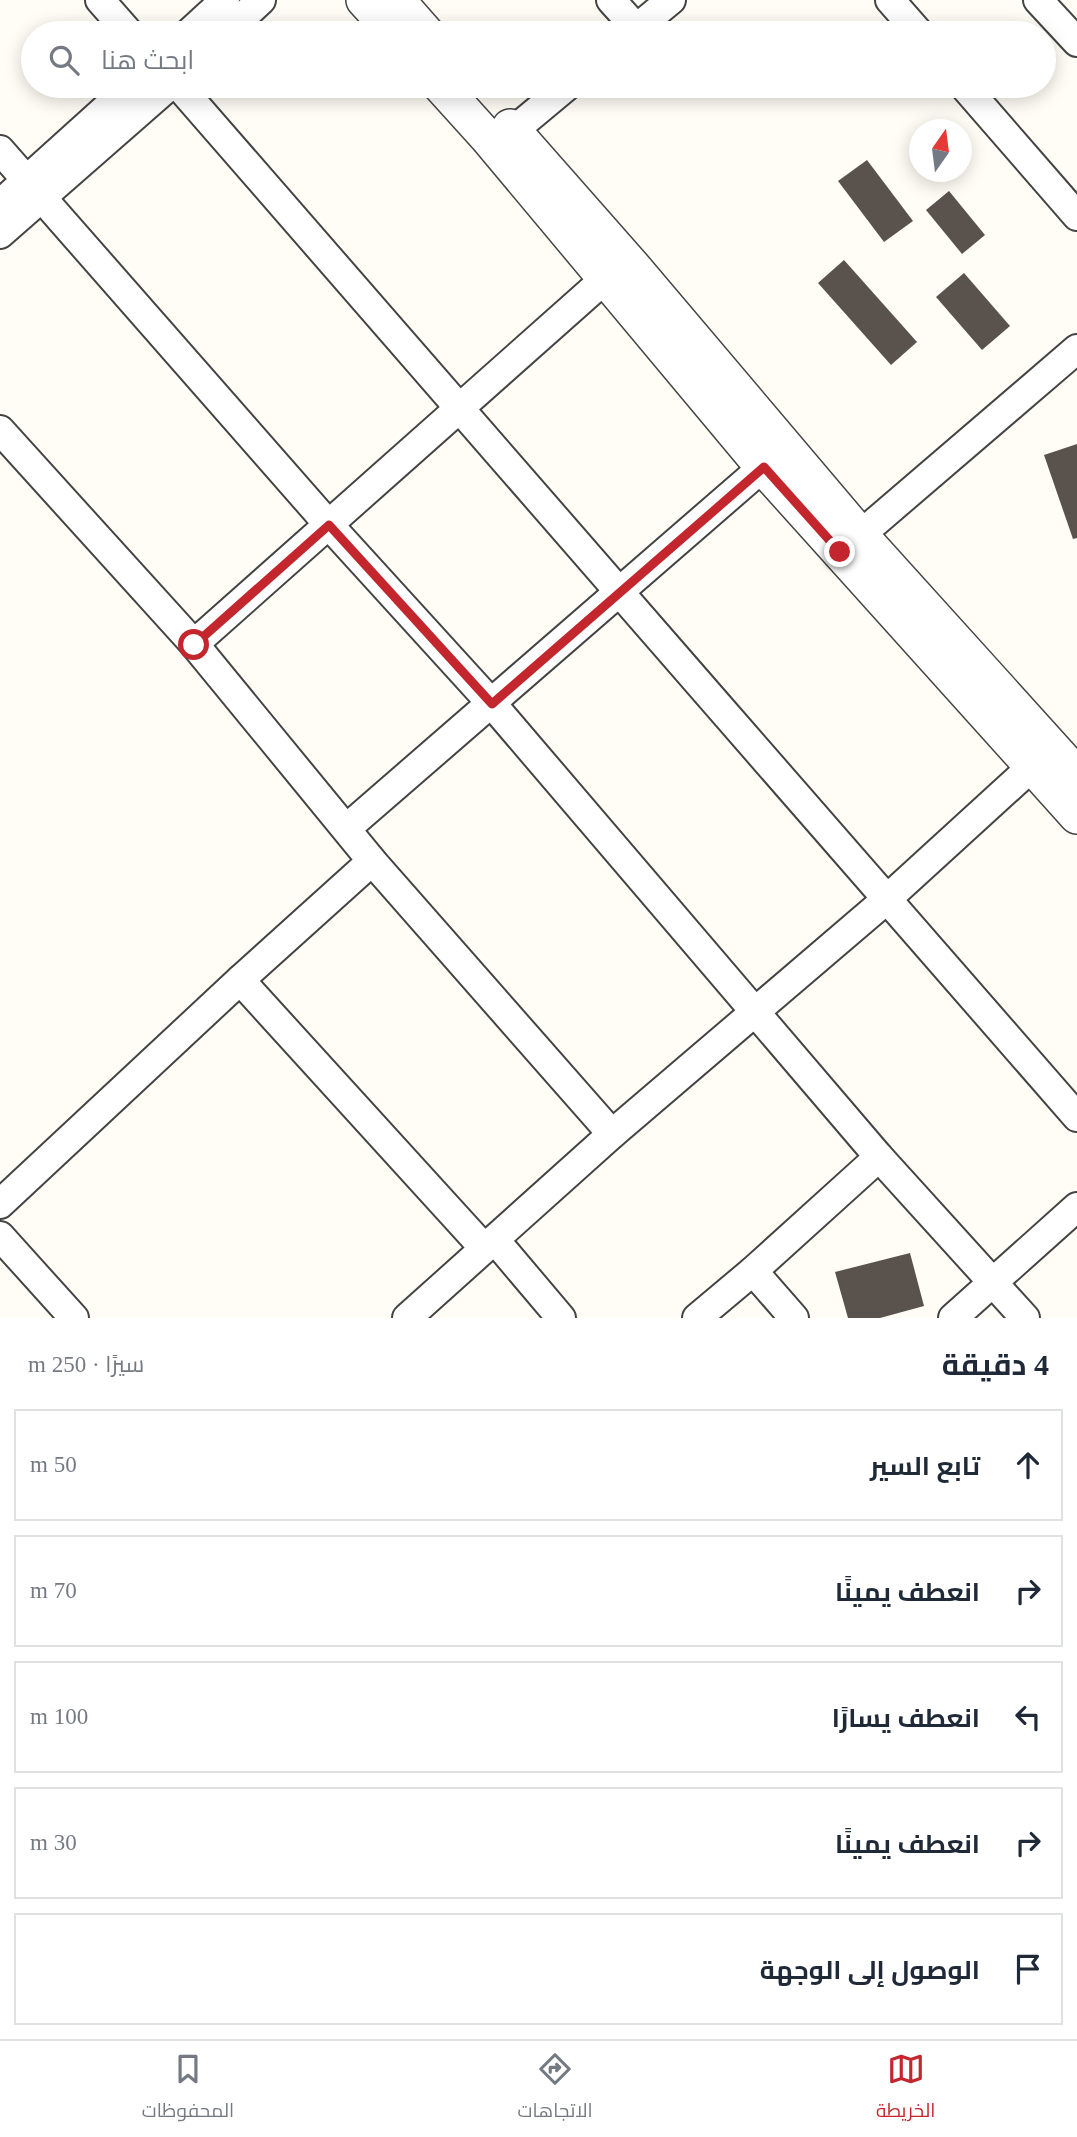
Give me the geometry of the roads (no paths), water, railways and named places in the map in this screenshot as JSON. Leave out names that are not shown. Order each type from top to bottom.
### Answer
[{"type":"street","points":[[100,0],[118,21]]},
{"type":"street","points":[[202,21],[225,0]]},
{"type":"street","points":[[239,21],[261,0]]},
{"type":"street","points":[[364,0],[383,21]]},
{"type":"street","points":[[397,0],[415,21]]},
{"type":"street","points":[[611,0],[627,21]]},
{"type":"street","points":[[646,21],[671,0]]},
{"type":"street","points":[[1038,0],[1077,42]]},
{"type":"street","points":[[0,234],[34,188],[120,98]]},
{"type":"street","points":[[0,204],[34,188],[153,98]]},
{"type":"street","points":[[189,98],[1077,1116]]},
{"type":"street","points":[[452,98],[764,467],[850,544]]},
{"type":"street","points":[[484,98],[635,269],[850,544],[1043,757],[1077,816]]},
{"type":"street","points":[[513,131],[553,98]]},
{"type":"street","points":[[974,98],[1077,216]]},
{"type":"street","points":[[0,150],[329,525],[492,704],[879,1157],[1025,1318]]},
{"type":"street","points":[[194,645],[606,278]]},
{"type":"street","points":[[850,544],[1077,349]]},
{"type":"street","points":[[0,430],[194,645],[372,861],[612,1134]]},
{"type":"street","points":[[346,828],[764,467]]},
{"type":"street","points":[[1043,757],[1077,775]]},
{"type":"street","points":[[407,1318],[612,1134],[887,898],[1043,757]]},
{"type":"street","points":[[0,1204],[372,861]]},
{"type":"street","points":[[240,980],[561,1318]]},
{"type":"street","points":[[696,1318],[753,1271],[879,1157]]},
{"type":"street","points":[[953,1318],[1077,1207]]},
{"type":"street","points":[[0,1236],[74,1318]]},
{"type":"street","points":[[753,1271],[793,1318]]}]
